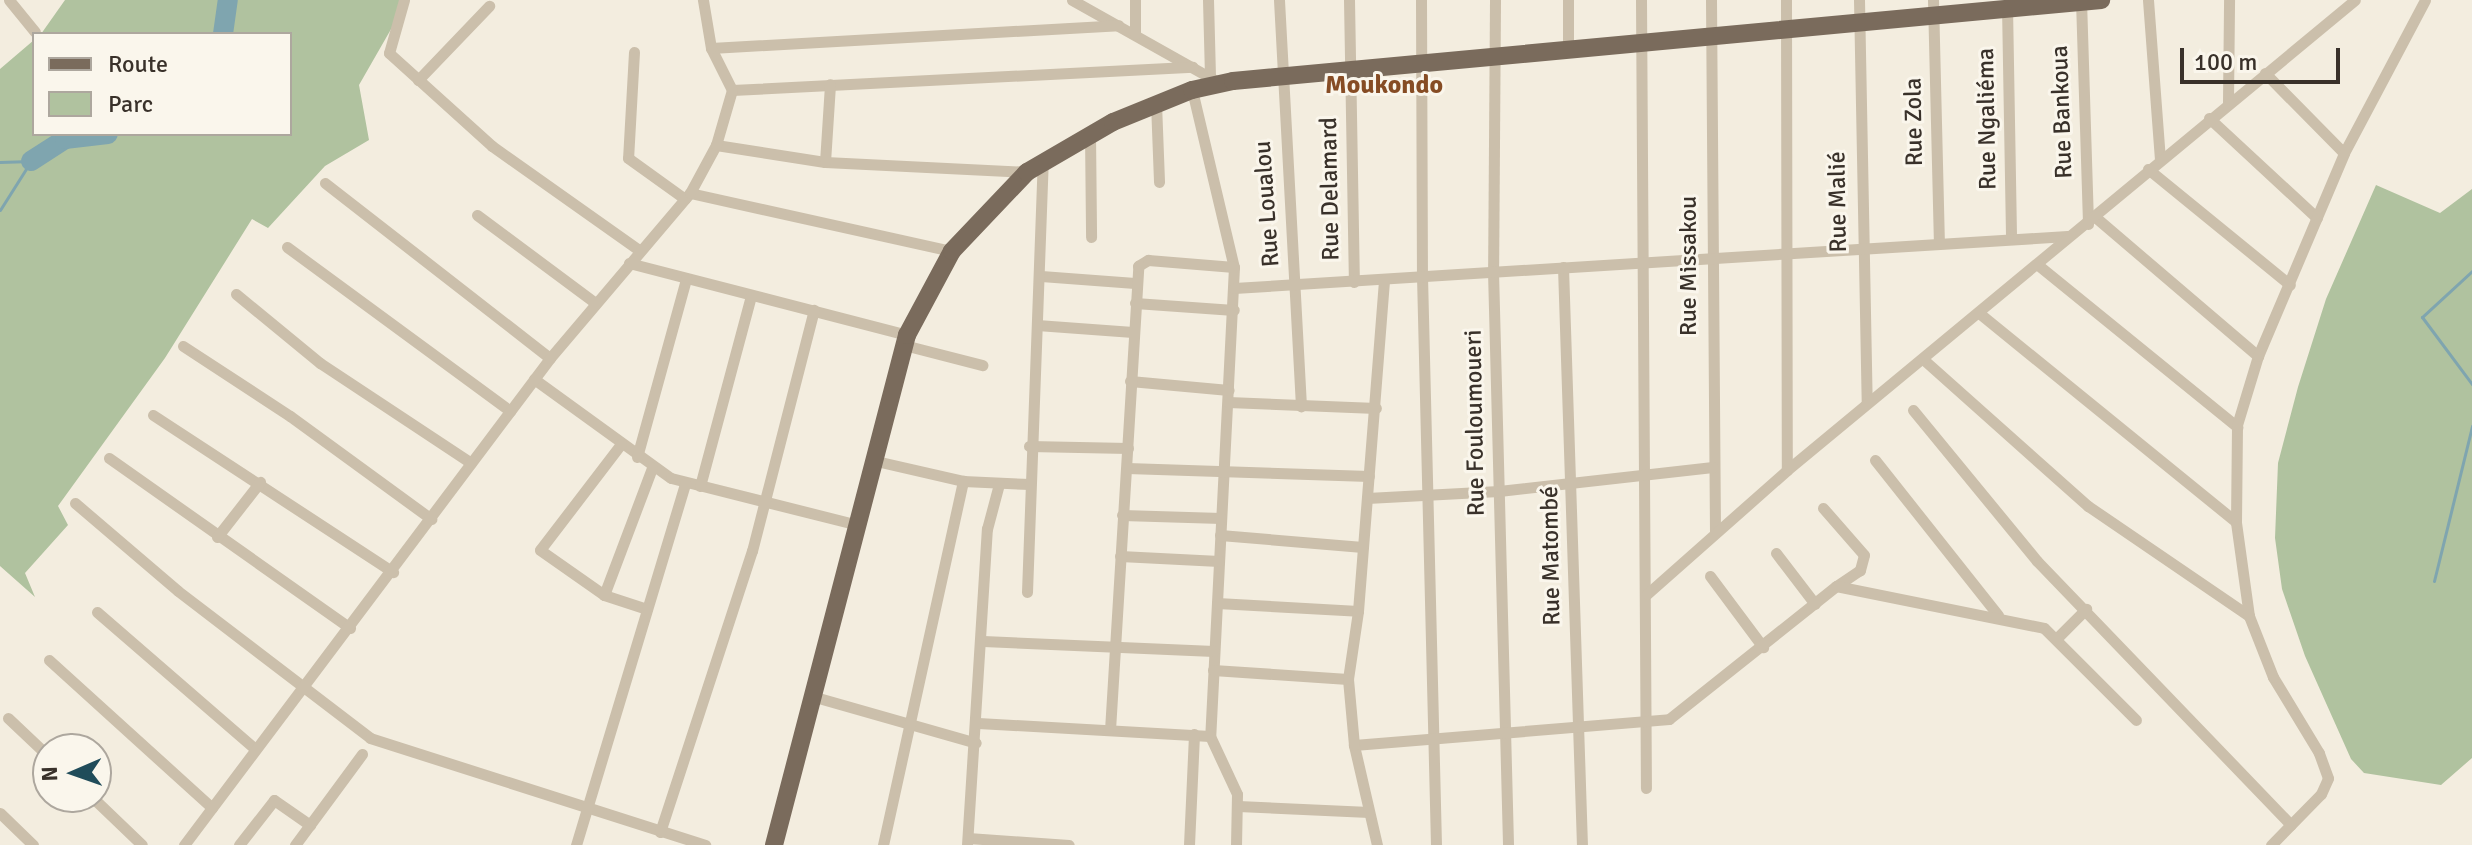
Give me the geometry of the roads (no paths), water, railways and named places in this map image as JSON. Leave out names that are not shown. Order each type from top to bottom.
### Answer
[{"type":"main road","points":[[774,845],[906,340],[952,251],[1035,168],[1090,133],[1216,80],[1786,29],[1858,21],[1933,7],[2101,0]]},
{"type":"street","points":[[9,0],[35,32]]},
{"type":"street","points":[[404,0],[387,50],[492,146],[639,250]]},
{"type":"street","points":[[184,845],[254,748],[393,572],[550,358],[594,302],[687,196],[716,145],[732,90],[711,48],[703,0]]},
{"type":"street","points":[[1072,0],[1216,80]]},
{"type":"street","points":[[1135,0],[1135,34]]},
{"type":"street","points":[[1208,0],[1216,80]]},
{"type":"street","name":"Rue Loualou","points":[[1279,0],[1301,406]]},
{"type":"street","name":"Rue Delamard","points":[[1349,0],[1354,282]]},
{"type":"street","points":[[1421,0],[1430,735],[1436,845]]},
{"type":"street","name":"Rue Fouloumoueri","points":[[1495,0],[1493,271],[1508,845]]},
{"type":"street","points":[[1568,0],[1568,49]]},
{"type":"street","points":[[1641,0],[1640,261],[1649,722],[1646,788]]},
{"type":"street","name":"Rue Missakou","points":[[1711,0],[1710,255],[1715,532]]},
{"type":"street","points":[[1786,0],[1784,251],[1787,470]]},
{"type":"street","name":"Rue Malié","points":[[1859,0],[1860,247],[1867,403]]},
{"type":"street","points":[[2148,0],[2160,159]]},
{"type":"street","points":[[2228,102],[2229,0]]},
{"type":"street","points":[[1647,594],[1787,470],[1924,360],[2038,265],[2067,236],[2091,220],[2228,102],[2355,0]]},
{"type":"street","points":[[2271,845],[2326,786],[2326,766],[2273,677],[2249,616],[2236,522],[2237,427],[2258,356],[2344,153],[2425,0]]},
{"type":"street","name":"Rue Bankoua","points":[[2081,1],[2091,220]]},
{"type":"street","name":"Rue Ngaliéma","points":[[2007,4],[2011,238]]},
{"type":"street","points":[[418,80],[489,6]]},
{"type":"street","name":"Rue Zola","points":[[1933,7],[1939,242]]},
{"type":"street","points":[[711,48],[1118,25]]},
{"type":"street","points":[[634,52],[628,158],[687,196],[952,251]]},
{"type":"street","points":[[732,90],[1192,67]]},
{"type":"street","points":[[2265,73],[2344,153]]},
{"type":"street","points":[[825,162],[830,84]]},
{"type":"street","points":[[1192,90],[1234,267],[1210,736],[1233,783],[1238,806],[1236,845]]},
{"type":"street","points":[[1156,103],[1159,182]]},
{"type":"street","points":[[2209,118],[2317,218]]},
{"type":"street","points":[[1090,133],[1091,237]]},
{"type":"street","points":[[716,145],[825,162],[1035,168],[1041,276],[1029,446],[1027,592]]},
{"type":"street","points":[[2148,169],[2290,285]]},
{"type":"street","points":[[325,183],[550,358]]},
{"type":"street","points":[[477,215],[594,302]]},
{"type":"street","points":[[2091,220],[2258,356]]},
{"type":"street","points":[[1234,288],[1710,255],[2067,236]]},
{"type":"street","points":[[287,247],[510,411]]},
{"type":"street","points":[[1110,730],[1135,283],[1143,261],[1234,267]]},
{"type":"street","points":[[629,263],[814,310],[982,365]]},
{"type":"street","points":[[2038,265],[2237,427]]},
{"type":"street","name":"Rue Matombé","points":[[1563,267],[1582,845]]},
{"type":"street","points":[[1041,276],[1135,283]]},
{"type":"street","points":[[637,457],[686,279]]},
{"type":"street","points":[[1377,845],[1354,745],[1348,679],[1358,611],[1384,280]]},
{"type":"street","points":[[236,294],[320,363],[471,463]]},
{"type":"street","points":[[700,486],[751,296]]},
{"type":"street","points":[[1135,303],[1234,310]]},
{"type":"street","points":[[660,832],[766,504],[814,310]]},
{"type":"street","points":[[1979,313],[2236,522]]},
{"type":"street","points":[[1037,325],[1133,332]]},
{"type":"street","points":[[183,346],[431,519]]},
{"type":"street","points":[[1924,360],[2088,506],[2249,616]]},
{"type":"street","points":[[534,379],[652,468],[685,483],[858,525]]},
{"type":"street","points":[[1130,381],[1301,406],[1376,408]]},
{"type":"street","points":[[1913,410],[2037,561],[2291,825]]},
{"type":"street","points":[[153,415],[260,482],[393,572]]},
{"type":"street","points":[[621,444],[541,548],[604,595],[647,609]]},
{"type":"street","points":[[1029,446],[1128,448]]},
{"type":"street","points":[[109,458],[350,628]]},
{"type":"street","points":[[1875,460],[1998,615]]},
{"type":"street","points":[[876,461],[963,481],[1030,484]]},
{"type":"street","points":[[1367,498],[1499,491],[1713,467]]},
{"type":"street","points":[[604,595],[652,468]]},
{"type":"street","points":[[1127,468],[1369,476]]},
{"type":"street","points":[[883,845],[912,725],[963,481]]},
{"type":"street","points":[[217,537],[260,482]]},
{"type":"street","points":[[576,845],[685,483]]},
{"type":"street","points":[[999,484],[987,529],[978,723],[967,842],[1069,845]]},
{"type":"street","points":[[75,503],[302,687],[370,738],[587,807],[660,832],[678,842],[705,845]]},
{"type":"street","points":[[1354,745],[1430,735],[1649,722],[1679,715],[1865,560],[1861,549],[1823,508]]},
{"type":"street","points":[[1122,515],[1221,518]]},
{"type":"street","points":[[1220,535],[1362,547]]},
{"type":"street","points":[[1776,553],[1815,604]]},
{"type":"street","points":[[1120,556],[1219,561]]},
{"type":"street","points":[[1710,576],[1763,647]]},
{"type":"street","points":[[1836,586],[1998,615],[2058,637],[2136,720]]},
{"type":"street","points":[[1217,603],[1358,611]]},
{"type":"street","points":[[2058,637],[2086,609]]},
{"type":"street","points":[[97,612],[254,748]]},
{"type":"street","points":[[983,641],[1214,651]]},
{"type":"street","points":[[49,660],[212,808]]},
{"type":"street","points":[[1213,670],[1348,679]]},
{"type":"street","points":[[815,697],[976,743]]},
{"type":"street","points":[[8,718],[32,741]]},
{"type":"street","points":[[978,723],[1210,736]]},
{"type":"street","points":[[1189,845],[1194,734]]},
{"type":"street","points":[[295,845],[362,754]]},
{"type":"street","points":[[239,845],[274,800],[310,825]]},
{"type":"street","points":[[1238,806],[1369,812]]},
{"type":"street","points":[[0,813],[33,845]]},
{"type":"street","points":[[109,813],[142,845]]},
{"type":"waterway","points":[[223,32],[228,0]]},
{"type":"waterway","points":[[31,161],[65,139],[91,136]]},
{"type":"waterway","points":[[0,162],[31,161]]},
{"type":"waterway","points":[[0,210],[31,161]]},
{"type":"waterway","points":[[2472,271],[2422,317],[2472,384]]},
{"type":"waterway","points":[[2434,581],[2472,426]]},
{"type":"district","name":"Moukondo","points":[[1384,86]]}]
